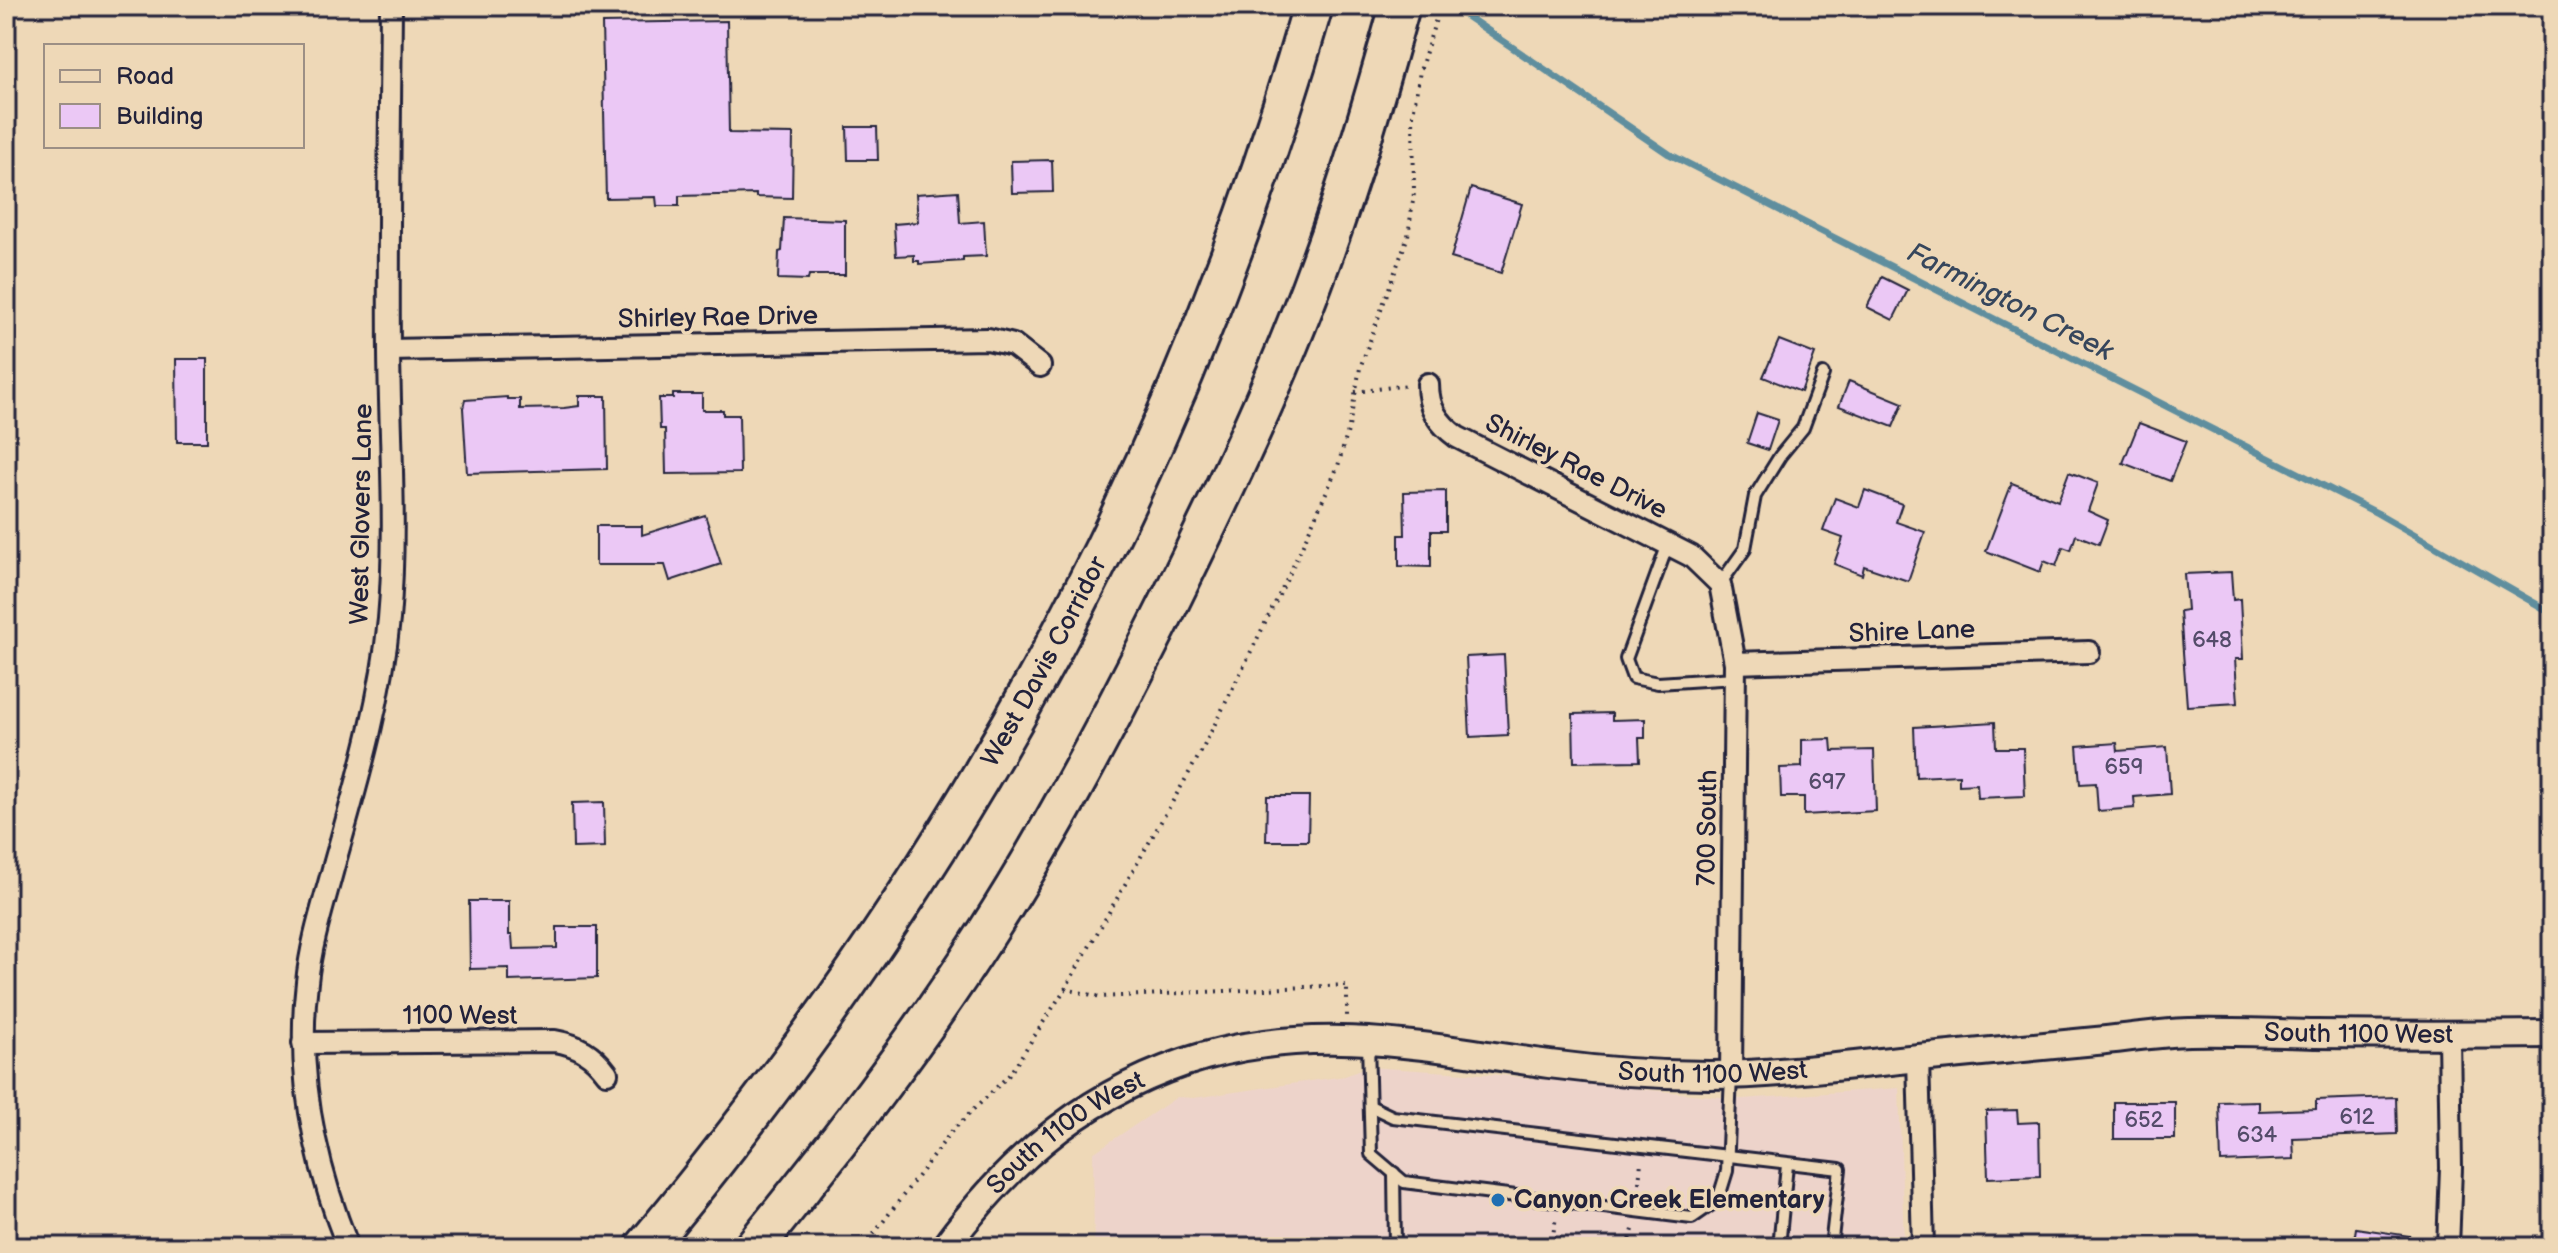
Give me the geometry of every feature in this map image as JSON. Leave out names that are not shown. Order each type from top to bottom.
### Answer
[{"type":"highway","name":"West Davis Corridor","points":[[645,1247],[777,1081],[893,918],[948,834],[1046,667],[1113,535],[1181,382],[1263,165],[1313,6]]},
{"type":"highway","points":[[754,1247],[881,1086],[949,990],[1029,865],[1115,709],[1229,482],[1287,348],[1345,189],[1400,6]]},
{"type":"street","name":"West Glovers Lane","points":[[348,1247],[315,1147],[303,1043],[307,979],[314,938],[364,761],[376,709],[387,634],[392,573],[389,350],[391,6]]},
{"type":"street","name":"Shirley Rae Drive","points":[[389,350],[988,339],[1013,345],[1040,366]]},
{"type":"street","name":"Shirley Rae Drive","points":[[1428,384],[1433,412],[1439,422],[1457,437],[1691,556],[1720,584]]},
{"type":"street","name":"700 South","points":[[1720,584],[1735,671],[1731,1075]]},
{"type":"street","name":"Shire Lane","points":[[1735,671],[2089,652]]},
{"type":"street","name":"South 1100 West","points":[[945,1247],[989,1191],[1035,1146],[1086,1109],[1176,1065],[1235,1049],[1292,1041],[1357,1040],[1423,1044],[1585,1069],[1669,1075],[1731,1075],[1796,1072],[2188,1032],[2449,1036],[2552,1034]]},
{"type":"street","points":[[2448,1247],[2451,1168],[2449,1036]]},
{"type":"street","name":"1100 West","points":[[303,1043],[555,1041],[588,1053],[607,1073]]},
{"type":"street","points":[[1918,1058],[1923,1247]]},
{"type":"lane","points":[[1720,584],[1745,549],[1755,496],[1780,456],[1803,428],[1823,374]]},
{"type":"lane","points":[[1668,544],[1626,659],[1633,678],[1658,683],[1735,671]]},
{"type":"lane","points":[[1357,1040],[1370,1106],[1371,1154],[1404,1182],[1692,1218],[1718,1200],[1727,1171],[1731,1075]]},
{"type":"lane","points":[[1370,1106],[1393,1117],[1840,1169],[1831,1247]]},
{"type":"lane","points":[[1779,1247],[1787,1165]]},
{"type":"lane","points":[[1394,1173],[1395,1247]]},
{"type":"path","points":[[864,1247],[952,1131],[1009,1075],[1065,989],[1156,833],[1247,663],[1338,466],[1360,368],[1408,236],[1414,193],[1414,103],[1420,71],[1440,6]]},
{"type":"path","points":[[1355,392],[1385,386],[1428,384]]},
{"type":"path","points":[[1065,989],[1101,997],[1347,985],[1357,1040]]},
{"type":"path","points":[[1639,1183],[1643,1147]]},
{"type":"path","points":[[1551,1247],[1556,1217]]},
{"type":"path","points":[[1628,1247],[1634,1226]]},
{"type":"shaded area","name":"Canyon Creek Elementary","points":[[1368,1067],[1498,1075],[1741,1099],[1899,1088],[1904,1247],[1094,1247],[1093,1153],[1177,1097],[1194,1098],[1345,1076]]},
{"type":"building","points":[[727,21],[729,133],[793,134],[792,198],[756,197],[756,194],[679,196],[679,206],[657,206],[656,197],[606,198],[602,23]]},
{"type":"building","points":[[847,127],[877,127],[878,160],[848,160]]},
{"type":"building","points":[[1052,160],[1053,192],[1012,193],[1011,161]]},
{"type":"building","points":[[1471,188],[1522,204],[1501,273],[1451,258]]},
{"type":"building","points":[[958,191],[960,223],[984,221],[986,256],[919,264],[919,261],[914,261],[914,255],[896,256],[894,224],[918,222],[916,194]]},
{"type":"building","points":[[784,218],[845,220],[845,275],[809,275],[808,280],[778,279]]},
{"type":"building","points":[[1882,277],[1908,290],[1893,320],[1867,307]]},
{"type":"building","points":[[1779,340],[1815,354],[1801,392],[1763,377]]},
{"type":"building","points":[[176,359],[207,359],[207,442],[177,442]]},
{"type":"building","points":[[1849,381],[1903,403],[1893,427],[1839,406]]},
{"type":"building","points":[[673,394],[702,394],[702,410],[723,410],[723,415],[739,415],[740,473],[666,474],[665,429],[660,429],[659,398],[673,398]]},
{"type":"building","points":[[579,396],[606,396],[607,469],[467,473],[465,400],[507,397],[520,399],[520,409],[564,408],[579,406]]},
{"type":"building","points":[[1757,413],[1778,420],[1768,450],[1747,443]]},
{"type":"building","points":[[2139,423],[2186,441],[2170,481],[2123,463]]},
{"type":"building","points":[[2069,472],[2098,483],[2088,511],[2108,520],[2099,544],[2076,535],[2071,550],[2063,547],[2056,566],[2044,561],[2040,572],[1986,551],[2012,483],[2058,501]]},
{"type":"building","points":[[1865,490],[1902,504],[1896,522],[1925,532],[1908,581],[1864,566],[1862,575],[1834,564],[1843,538],[1823,531],[1835,498],[1859,507]]},
{"type":"building","points":[[1446,491],[1446,531],[1431,531],[1431,567],[1399,566],[1399,535],[1405,535],[1404,492]]},
{"type":"building","points":[[705,515],[721,564],[670,581],[665,565],[596,565],[596,526],[642,526],[642,535]]},
{"type":"building","points":[[2231,572],[2233,600],[2240,599],[2243,659],[2235,659],[2238,703],[2187,706],[2180,611],[2187,610],[2184,574]]},
{"type":"building","points":[[1504,655],[1508,735],[1470,737],[1466,657]]},
{"type":"building","points":[[1612,713],[1612,720],[1645,719],[1645,738],[1639,738],[1640,761],[1574,762],[1573,714]]},
{"type":"building","points":[[1995,722],[1996,748],[2023,748],[2025,796],[1978,798],[1977,784],[1959,785],[1959,775],[1916,777],[1914,727]]},
{"type":"building","points":[[1831,739],[1832,751],[1874,750],[1876,811],[1804,815],[1804,797],[1781,797],[1780,768],[1802,767],[1802,740]]},
{"type":"building","points":[[2117,743],[2118,751],[2167,747],[2170,794],[2134,797],[2135,808],[2098,811],[2096,783],[2080,784],[2077,746]]},
{"type":"building","points":[[1267,796],[1309,796],[1308,841],[1266,841]]},
{"type":"building","points":[[604,802],[605,847],[573,848],[572,803]]},
{"type":"building","points":[[469,901],[509,901],[509,935],[512,935],[513,949],[557,948],[557,927],[597,927],[597,978],[509,981],[509,968],[470,969]]},
{"type":"building","points":[[2396,1097],[2397,1134],[2293,1138],[2294,1159],[2221,1162],[2219,1102],[2259,1101],[2259,1111],[2316,1109],[2316,1100]]},
{"type":"building","points":[[2114,1102],[2175,1102],[2175,1139],[2114,1139]]},
{"type":"building","points":[[2017,1110],[2018,1123],[2039,1122],[2040,1176],[1988,1178],[1986,1111]]},
{"type":"building","points":[[2356,1228],[2410,1236],[2410,1247],[2353,1247]]},
{"type":"waterway","name":"Farmington Creek","points":[[1459,11],[1669,154],[2377,513],[2552,613]]},
{"type":"place","name":"Canyon Creek Elementary","points":[[1498,1200]]}]
